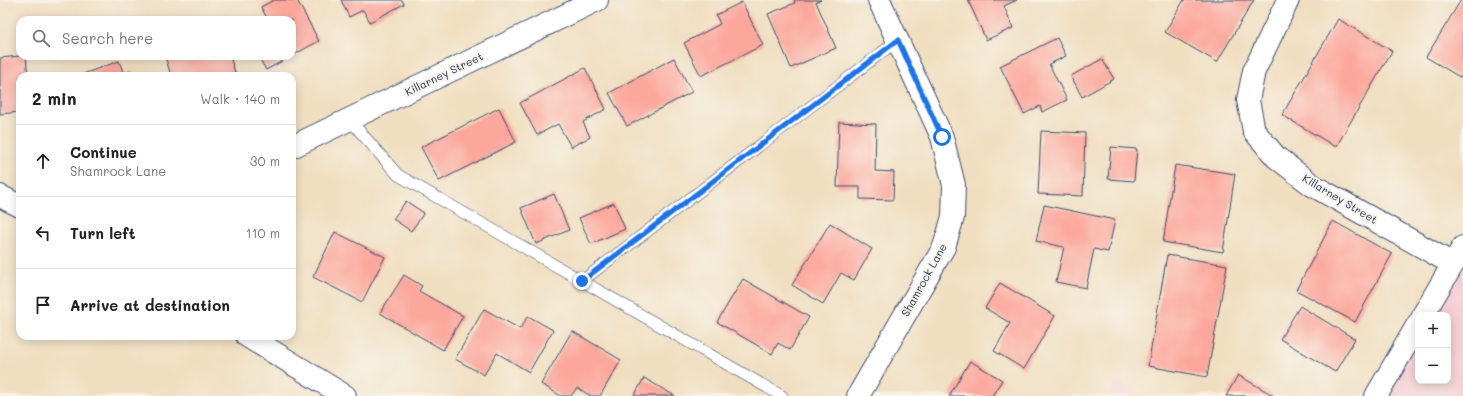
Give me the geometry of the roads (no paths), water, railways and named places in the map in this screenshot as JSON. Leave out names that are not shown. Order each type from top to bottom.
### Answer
[{"type":"street","name":"Killarney Street","points":[[296,145],[597,0]]},
{"type":"street","name":"Shamrock Lane","points":[[858,396],[944,247],[953,218],[954,185],[942,137],[879,0]]},
{"type":"street","name":"Killarney Street","points":[[1288,0],[1254,71],[1248,100],[1254,131],[1276,157],[1312,185],[1458,255]]},
{"type":"street","points":[[0,196],[16,204]]},
{"type":"street","points":[[1425,312],[1458,255]]},
{"type":"street","points":[[1376,396],[1415,329]]},
{"type":"street","points":[[253,340],[345,396]]},
{"type":"lane","points":[[582,281],[898,40]]},
{"type":"lane","points":[[349,119],[398,175],[782,396]]}]
